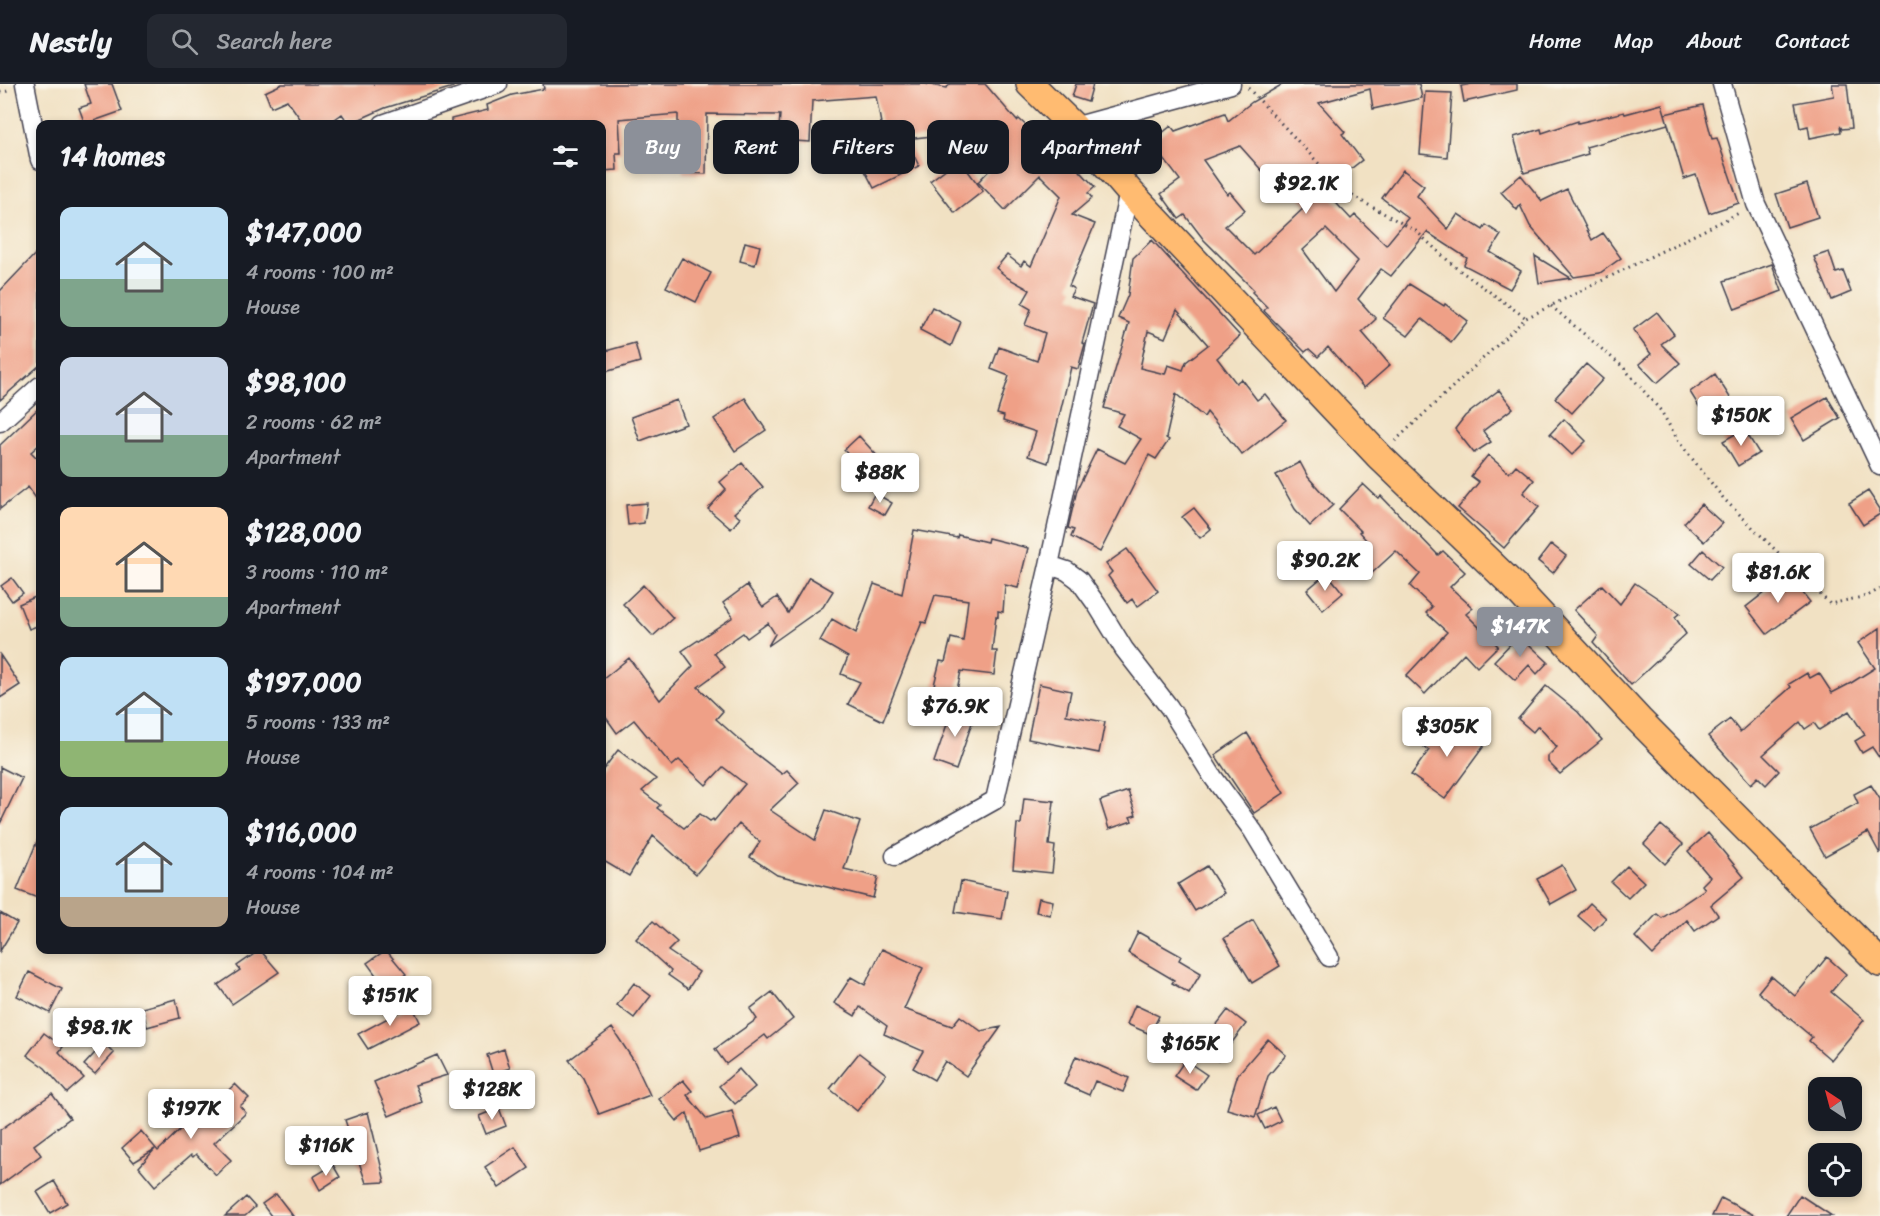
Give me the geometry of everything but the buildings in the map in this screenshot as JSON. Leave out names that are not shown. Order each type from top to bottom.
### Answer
[{"type":"highway","points":[[1030,84],[1067,120]]},
{"type":"highway","points":[[1114,174],[1379,456],[1513,585],[1639,720],[1880,963]]},
{"type":"street","points":[[25,84],[36,140]]},
{"type":"street","points":[[394,120],[498,84]]},
{"type":"street","points":[[1100,120],[1231,84]]},
{"type":"street","points":[[1722,84],[1756,204],[1880,466]]},
{"type":"street","points":[[895,856],[995,800],[1049,565],[1128,191]]},
{"type":"street","points":[[0,422],[36,390]]},
{"type":"street","points":[[1049,565],[1067,571],[1079,580],[1098,605],[1124,649],[1169,707],[1213,777],[1253,831],[1329,957]]},
{"type":"path","points":[[1244,84],[1338,184],[1354,197],[1416,231],[1455,267],[1526,318]]},
{"type":"path","points":[[1379,456],[1526,318],[1756,204]]},
{"type":"path","points":[[1551,306],[1623,367],[1661,411],[1679,442],[1724,499],[1830,604],[1867,596],[1880,589]]}]
